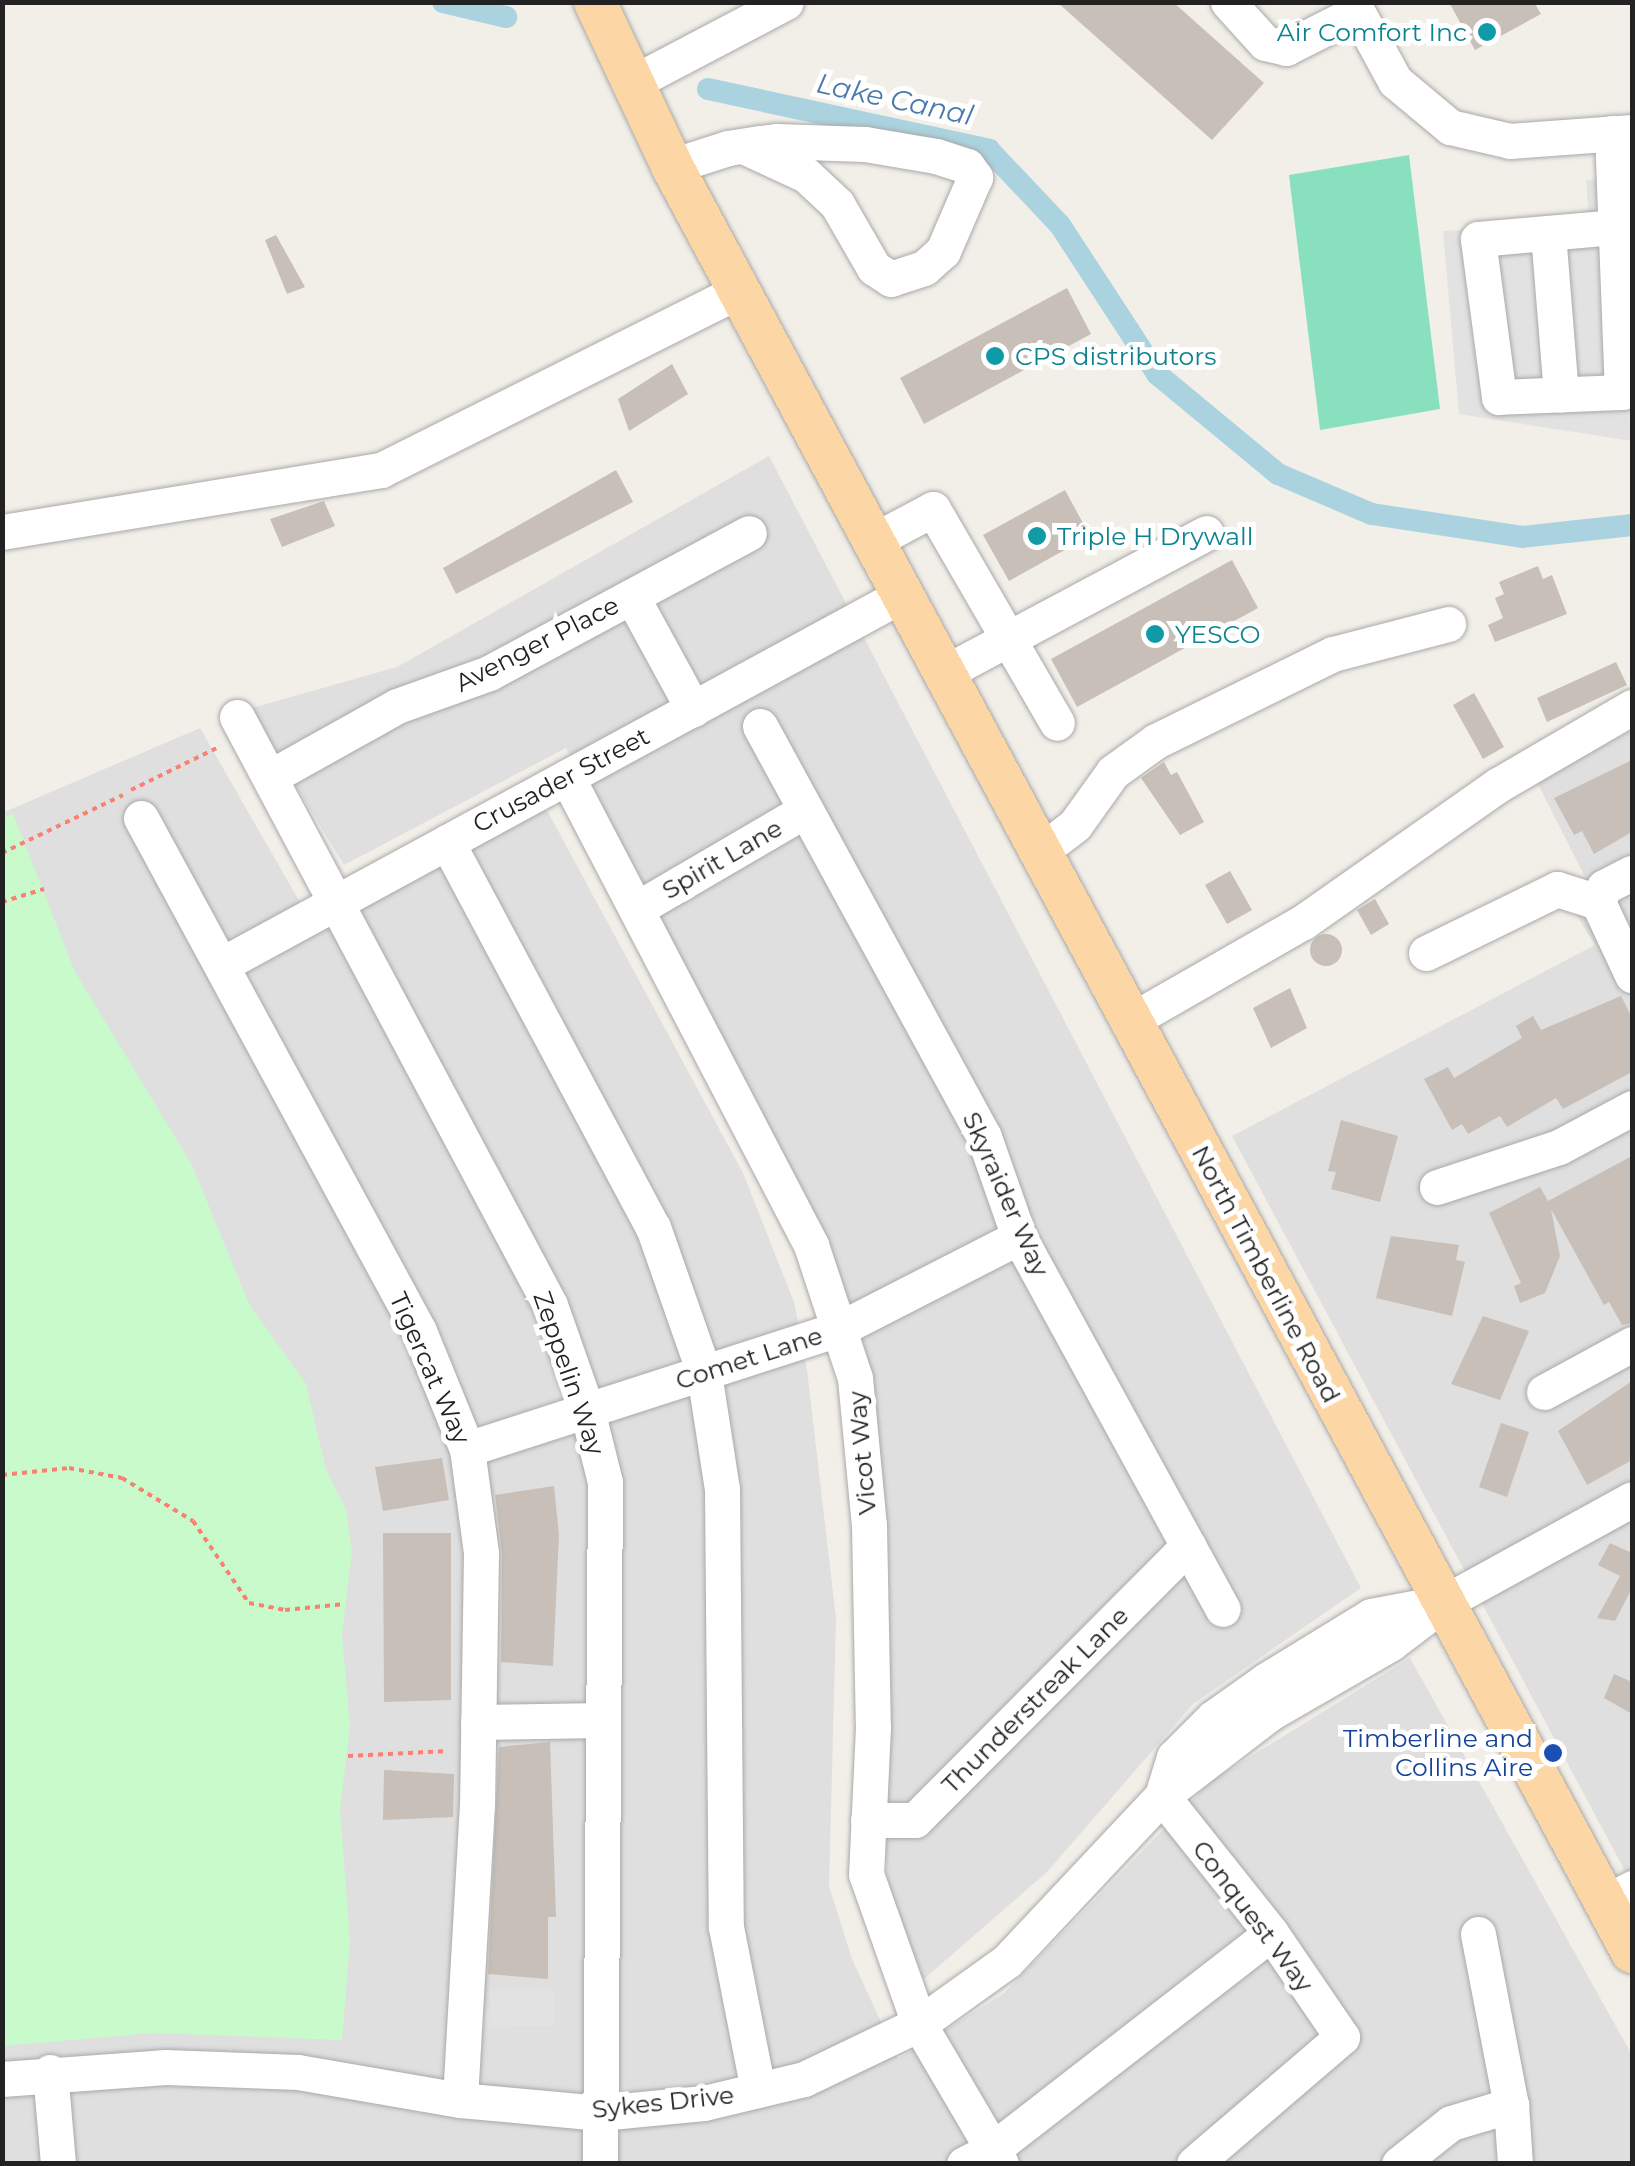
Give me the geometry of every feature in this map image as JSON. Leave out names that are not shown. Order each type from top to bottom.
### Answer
[{"type":"main road","name":"North Timberline Road","points":[[594,2],[672,166],[1444,1602],[1619,1895],[1632,1952]]},
{"type":"street","points":[[630,84],[786,2]]},
{"type":"street","points":[[1228,2],[1264,43],[1286,48],[1355,7],[1395,82],[1450,127],[1510,141],[1622,133],[1622,392],[1498,397],[1478,239],[1548,233],[1621,204]]},
{"type":"street","points":[[672,166],[742,146],[866,144],[936,156],[968,166],[975,177],[943,251],[924,268],[891,278],[874,268],[837,204],[806,175],[742,146]]},
{"type":"street","points":[[1548,233],[1561,394]]},
{"type":"street","points":[[2,532],[380,470],[739,291]]},
{"type":"street","points":[[873,541],[933,509],[1056,723]]},
{"type":"street","name":"Avenger Place","points":[[270,777],[397,706],[489,672],[749,533]]},
{"type":"street","points":[[944,673],[1206,534]]},
{"type":"street","name":"Crusader Street","points":[[220,964],[902,595]]},
{"type":"street","points":[[632,597],[693,709]]},
{"type":"street","points":[[1040,852],[1075,825],[1112,772],[1156,740],[1333,654],[1448,624]]},
{"type":"street","points":[[1130,1021],[1304,922],[1498,785],[1632,708]]},
{"type":"street","name":"Skyraider Way","points":[[760,726],[984,1137],[1020,1237],[1222,1609]]},
{"type":"street","name":"Zeppelin Way","points":[[231,731],[270,777],[550,1305],[587,1410],[605,1482],[600,2164]]},
{"type":"street","name":"Vicot Way","points":[[568,776],[810,1244],[855,1378],[869,1525],[866,1874],[920,2024],[986,2159]]},
{"type":"street","name":"Spirit Lane","points":[[638,908],[806,810]]},
{"type":"street","name":"Tigercat Way","points":[[141,818],[419,1332],[467,1449],[481,1553],[478,1738],[460,2100]]},
{"type":"street","points":[[448,842],[653,1227],[704,1373],[722,1488],[726,1927],[758,2090]]},
{"type":"street","points":[[1632,873],[1604,886],[1598,902],[1632,975]]},
{"type":"street","points":[[1426,953],[1556,889],[1598,902]]},
{"type":"street","points":[[1437,1187],[1559,1147],[1632,1108]]},
{"type":"street","name":"Comet Lane","points":[[467,1449],[839,1329],[1020,1237]]},
{"type":"street","points":[[1544,1392],[1632,1344]]},
{"type":"street","points":[[1162,1796],[1174,1757],[1213,1718],[1265,1682],[1370,1616],[1444,1602],[1632,1499]]},
{"type":"street","name":"Thunderstreak Lane","points":[[868,1820],[916,1820],[1188,1546]]},
{"type":"street","points":[[478,1738],[603,1720]]},
{"type":"street","name":"Sykes Drive","points":[[2,2079],[50,2072],[298,2072],[460,2100],[600,2113],[704,2103],[804,2079],[920,2024],[1007,1960],[1162,1796]]},
{"type":"street","name":"Conquest Way","points":[[1162,1796],[1271,1932],[1342,2037],[1194,2164]]},
{"type":"street","points":[[986,2159],[1271,1932]]},
{"type":"street","points":[[1478,1934],[1511,2105],[1515,2164]]},
{"type":"street","points":[[50,2072],[58,2164]]},
{"type":"street","points":[[1400,2164],[1450,2123],[1511,2105]]},
{"type":"path","points":[[2,854],[231,731]]},
{"type":"path","points":[[2,902],[44,889]]},
{"type":"path","points":[[2,1475],[69,1468],[122,1478],[193,1521],[249,1603],[285,1610],[345,1604]]},
{"type":"path","points":[[348,1756],[478,1738]]},
{"type":"shaded area","points":[[1632,176],[1632,441],[1459,414],[1443,231],[1589,221],[1586,180]]},
{"type":"shaded area","points":[[769,456],[1361,1588],[1193,1704],[1047,1872],[924,1979],[889,1907],[862,1362],[811,1207],[566,748],[344,865],[249,709],[397,667]]},
{"type":"shaded area","points":[[200,728],[317,932],[542,801],[743,1173],[794,1302],[807,1370],[836,1618],[829,1886],[852,1959],[898,2059],[1003,1994],[1211,1781],[1410,1658],[1632,2055],[1632,2163],[3,2163],[2,813]]},
{"type":"shaded area","points":[[1632,730],[1632,1884],[1232,1136],[1595,945],[1573,909],[1585,877],[1537,782]]},
{"type":"shaded area","points":[[489,1989],[554,1989],[554,2026],[477,2027],[477,2009],[490,2008]]},
{"type":"green space","points":[[1409,155],[1440,409],[1320,430],[1289,175]]},
{"type":"green space","points":[[13,814],[75,972],[192,1165],[249,1304],[306,1384],[326,1470],[346,1509],[352,1551],[342,1634],[350,1727],[340,1809],[350,1941],[342,2040],[152,2033],[3,2046],[2,819]]},
{"type":"building","points":[[1057,2],[1173,2],[1264,83],[1212,140]]},
{"type":"building","name":"Air Comfort Inc","points":[[1449,2],[1534,2],[1541,14],[1475,50]]},
{"type":"building","points":[[276,235],[305,287],[287,294],[265,240]]},
{"type":"building","name":"CPS distributors","points":[[1067,288],[1091,334],[924,424],[900,378]]},
{"type":"building","points":[[672,364],[688,394],[629,431],[618,399]]},
{"type":"building","points":[[616,470],[633,502],[456,594],[443,568]]},
{"type":"building","name":"Triple H Drywall","points":[[1065,490],[1090,536],[1009,581],[983,535]]},
{"type":"building","points":[[324,501],[335,526],[282,547],[270,519]]},
{"type":"building","name":"YESCO","points":[[1232,560],[1258,608],[1077,707],[1051,659]]},
{"type":"building","points":[[1538,566],[1543,579],[1552,575],[1567,614],[1495,642],[1488,625],[1503,618],[1495,598],[1504,594],[1499,582]]},
{"type":"building","points":[[1616,662],[1627,685],[1547,722],[1537,698]]},
{"type":"building","points":[[1474,693],[1504,747],[1483,759],[1453,705]]},
{"type":"building","points":[[1632,760],[1632,832],[1594,854],[1582,831],[1574,835],[1554,798]]},
{"type":"building","points":[[1164,762],[1171,775],[1177,772],[1204,822],[1180,835],[1141,778]]},
{"type":"building","points":[[1230,871],[1252,910],[1227,924],[1205,885]]},
{"type":"building","points":[[1375,899],[1389,924],[1371,935],[1357,910]]},
{"type":"building","points":[[1326,934],[1337,939],[1342,950],[1337,961],[1326,966],[1315,961],[1310,950],[1315,939]]},
{"type":"building","points":[[1290,988],[1307,1028],[1271,1048],[1253,1008]]},
{"type":"building","points":[[1621,996],[1632,1018],[1632,1072],[1563,1109],[1556,1098],[1507,1127],[1500,1116],[1468,1134],[1462,1124],[1452,1130],[1424,1079],[1448,1067],[1454,1078],[1522,1038],[1516,1026],[1533,1016],[1541,1030]]},
{"type":"building","points":[[1341,1120],[1398,1136],[1380,1202],[1331,1189],[1336,1172],[1328,1171]]},
{"type":"building","points":[[1632,1156],[1632,1323],[1622,1325],[1609,1302],[1604,1305],[1551,1209],[1560,1256],[1545,1293],[1520,1303],[1514,1286],[1521,1283],[1489,1213],[1540,1187],[1548,1201]]},
{"type":"building","points":[[1391,1236],[1459,1245],[1456,1260],[1465,1262],[1452,1316],[1376,1298]]},
{"type":"building","points":[[1483,1316],[1529,1331],[1500,1400],[1451,1384]]},
{"type":"building","points":[[1632,1381],[1632,1460],[1587,1485],[1558,1431]]},
{"type":"building","points":[[1501,1423],[1529,1432],[1507,1497],[1479,1487]]},
{"type":"building","points":[[442,1458],[449,1500],[383,1511],[375,1467]]},
{"type":"building","points":[[554,1486],[559,1535],[553,1666],[501,1662],[502,1553],[495,1495]]},
{"type":"building","points":[[383,1533],[451,1533],[451,1700],[384,1702]]},
{"type":"building","points":[[1610,1543],[1632,1553],[1632,1588],[1615,1621],[1597,1618],[1620,1576],[1598,1565]]},
{"type":"building","points":[[1614,1674],[1632,1682],[1632,1714],[1604,1698]]},
{"type":"building","points":[[550,1742],[556,1917],[548,1917],[548,1979],[488,1974],[499,1747]]},
{"type":"building","points":[[384,1770],[454,1774],[453,1817],[383,1820]]},
{"type":"waterway","name":"Lake Canal","points":[[443,2],[506,17]]},
{"type":"waterway","name":"Lake Canal","points":[[708,89],[989,150],[1060,225],[1157,374],[1278,474],[1372,514],[1522,537],[1632,525]]},
{"type":"place","name":"Air Comfort Inc","points":[[1487,32]]},
{"type":"place","name":"CPS distributors","points":[[995,356]]},
{"type":"place","name":"Triple H Drywall","points":[[1037,536]]},
{"type":"place","name":"YESCO","points":[[1155,634]]},
{"type":"place","name":"Timberline and Collins Aire","points":[[1553,1753]]}]
